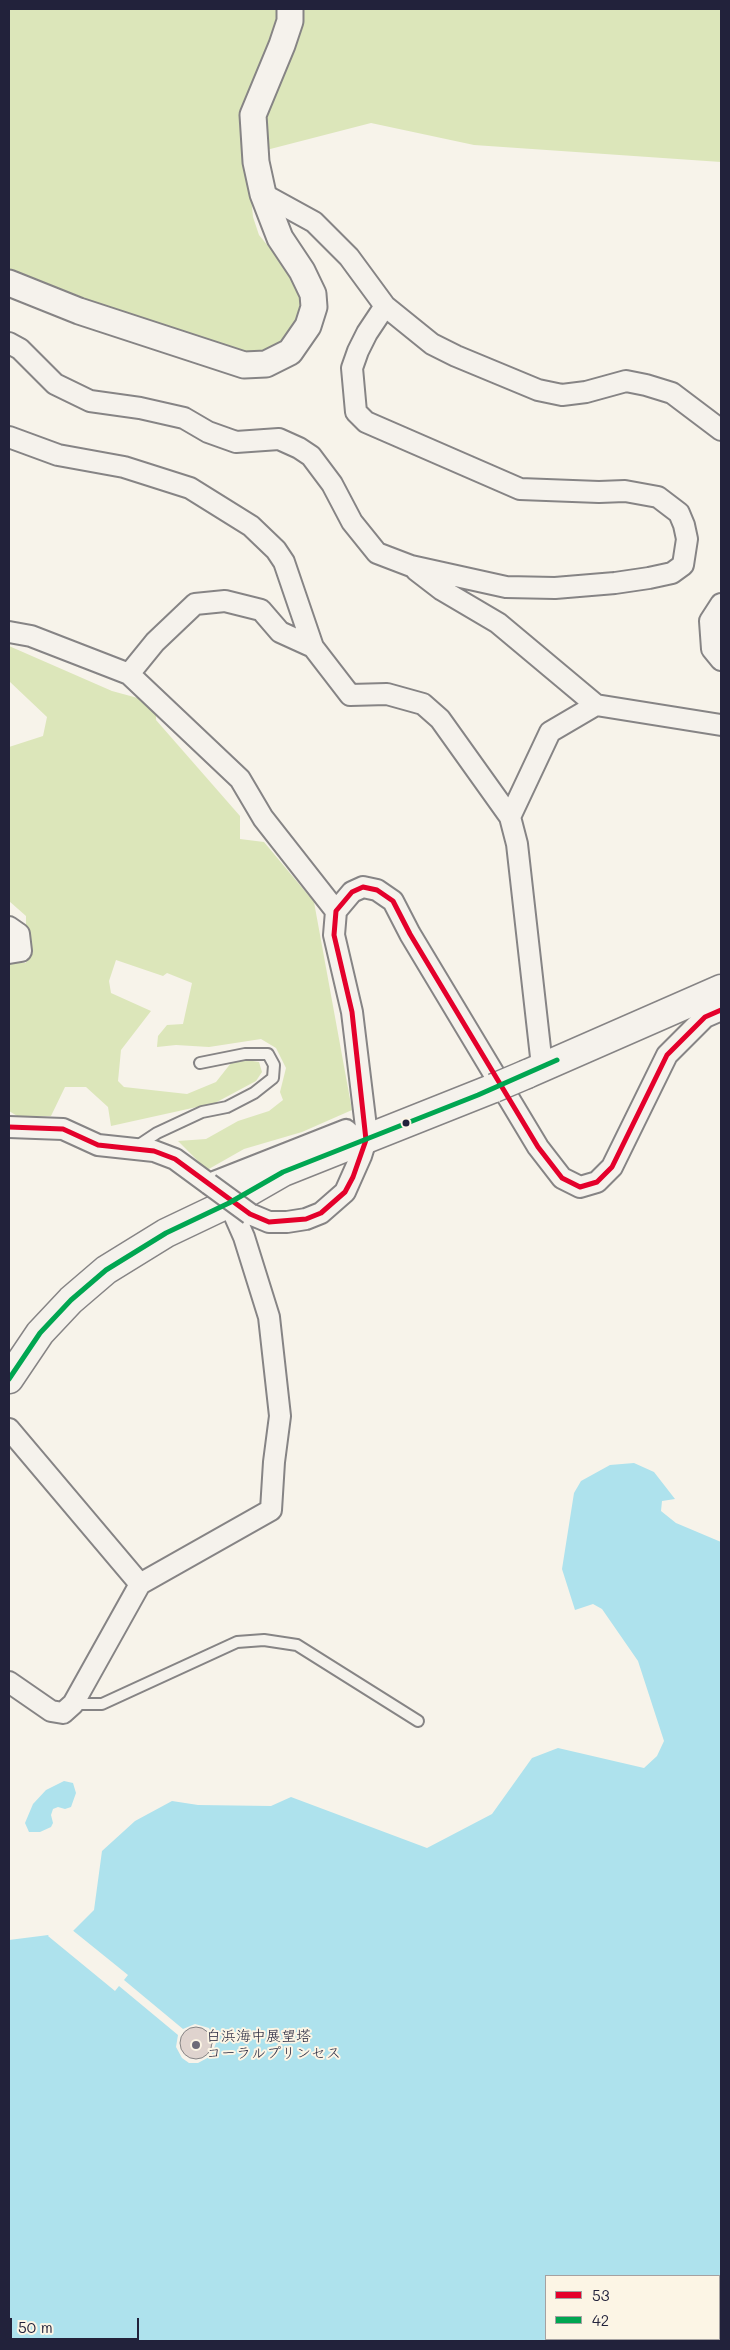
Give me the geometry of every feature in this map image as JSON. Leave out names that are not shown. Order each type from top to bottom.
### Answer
[{"type":"main road","points":[[9,1379],[40,1333],[71,1300],[106,1270],[166,1233],[239,1209],[283,1172],[494,1088],[721,989]]},
{"type":"street","points":[[9,283],[79,311],[244,365],[266,364],[290,352],[308,326],[314,306],[308,283],[280,238],[263,194],[256,162],[253,115],[282,45],[290,21],[290,9]]},
{"type":"street","points":[[263,194],[314,222],[349,257],[385,306],[432,344],[507,378],[538,390],[562,395],[586,392],[626,381],[646,385],[672,393],[721,430]]},
{"type":"street","points":[[9,343],[20,349],[55,384],[90,401],[140,408],[184,418],[208,432],[236,442],[279,439],[299,448],[311,456],[322,470],[332,484],[352,522],[377,553],[411,566],[506,587],[555,588],[614,583],[672,573],[683,565],[687,539],[679,513],[658,497],[625,491],[520,489],[366,422],[356,412],[352,368],[358,350],[367,333],[385,306]]},
{"type":"street","points":[[9,437],[58,455],[124,466],[190,488],[251,526],[276,550],[284,562],[314,647],[350,695],[387,694],[423,704],[440,719],[510,817],[516,844],[534,1070]]},
{"type":"street","points":[[411,566],[442,590],[498,622],[596,706],[721,725]]},
{"type":"street","points":[[129,674],[155,642],[195,604],[225,601],[261,610],[280,632],[314,647]]},
{"type":"street","points":[[721,604],[710,621],[712,649],[721,660]]},
{"type":"street","points":[[9,632],[31,636],[129,674],[240,779],[263,818],[336,911]]},
{"type":"street","points":[[510,817],[550,732],[596,706]]},
{"type":"street","points":[[11,1125],[63,1129],[98,1145],[154,1151],[175,1159],[239,1209],[269,1222],[306,1219],[321,1213],[345,1192],[353,1177],[362,1141],[352,1012],[334,935],[336,911],[352,892],[364,888],[377,890],[393,900],[410,934],[538,1147],[562,1178],[580,1187],[597,1182],[612,1167],[667,1055],[705,1017],[721,1010]]},
{"type":"street","points":[[9,926],[19,934],[21,951],[9,952]]},
{"type":"street","points":[[209,1184],[346,1130],[362,1141]]},
{"type":"street","points":[[9,1682],[51,1711],[63,1713],[73,1704],[140,1584],[271,1510],[274,1462],[280,1416],[269,1317],[244,1238],[239,1209]]},
{"type":"street","points":[[9,1429],[140,1584]]},
{"type":"lane","points":[[133,1148],[157,1133],[202,1112],[227,1107],[254,1093],[273,1078],[274,1065],[268,1054],[245,1054],[200,1063]]},
{"type":"lane","points":[[73,1704],[102,1704],[237,1642],[264,1640],[297,1645],[418,1721]]},
{"type":"green space","points":[[9,9],[721,9],[721,162],[474,145],[371,123],[247,155],[253,217],[259,235],[292,275],[306,308],[302,326],[269,354],[241,357],[9,273]]},
{"type":"green space","points":[[9,646],[112,691],[156,703],[156,720],[240,816],[240,839],[264,842],[314,902],[352,1110],[302,1132],[244,1149],[207,1170],[178,1141],[206,1139],[238,1121],[269,1111],[283,1100],[280,1092],[286,1068],[276,1048],[261,1039],[209,1047],[176,1045],[157,1047],[158,1036],[167,1025],[183,1024],[192,983],[167,973],[163,976],[116,960],[109,981],[111,993],[151,1011],[121,1050],[118,1081],[124,1087],[187,1094],[216,1082],[231,1063],[246,1060],[259,1062],[262,1072],[256,1081],[215,1103],[111,1126],[108,1107],[86,1087],[65,1087],[51,1116],[19,1117],[9,1111],[9,961],[26,963],[26,916],[9,901],[9,747],[43,736],[47,717],[9,681]]},
{"type":"water","points":[[634,1463],[654,1472],[675,1499],[662,1501],[661,1511],[676,1523],[721,1542],[721,2341],[9,2341],[9,1940],[72,1932],[94,1910],[102,1851],[135,1821],[172,1801],[198,1805],[271,1806],[291,1797],[427,1848],[492,1814],[532,1758],[558,1748],[644,1768],[657,1756],[664,1741],[638,1661],[602,1609],[593,1604],[575,1610],[562,1569],[574,1493],[581,1481],[610,1465]]},
{"type":"water","points":[[64,1781],[73,1783],[76,1793],[71,1807],[53,1809],[51,1815],[53,1823],[51,1827],[40,1832],[29,1832],[25,1823],[33,1804],[46,1790]]},
{"type":"pier","points":[[71,1929],[128,1975],[124,1980],[183,2029],[195,2024],[209,2028],[216,2043],[211,2056],[198,2063],[189,2063],[182,2058],[176,2047],[178,2035],[119,1986],[115,1991],[48,1936],[51,1932]]},
{"type":"building","name":"白浜海中展望塔 コーラルプリンセス","points":[[196,2027],[208,2031],[212,2043],[208,2055],[196,2059],[184,2055],[180,2043],[184,2031]]},
{"type":"transit line","name":"53","points":[[9,1127],[63,1129],[98,1145],[154,1151],[175,1159],[250,1214],[269,1222],[306,1219],[321,1213],[345,1192],[353,1177],[366,1140],[352,1012],[334,935],[336,911],[352,892],[363,887],[377,890],[393,901],[410,934],[538,1147],[562,1178],[580,1187],[597,1182],[612,1167],[667,1055],[705,1017],[721,1010]]},
{"type":"transit line","name":"42","points":[[9,1379],[40,1333],[71,1300],[106,1270],[166,1233],[229,1203],[283,1172],[478,1095],[557,1060]]},
{"type":"place","name":"白浜海中展望塔 コーラルプリンセス","points":[[196,2045]]}]
